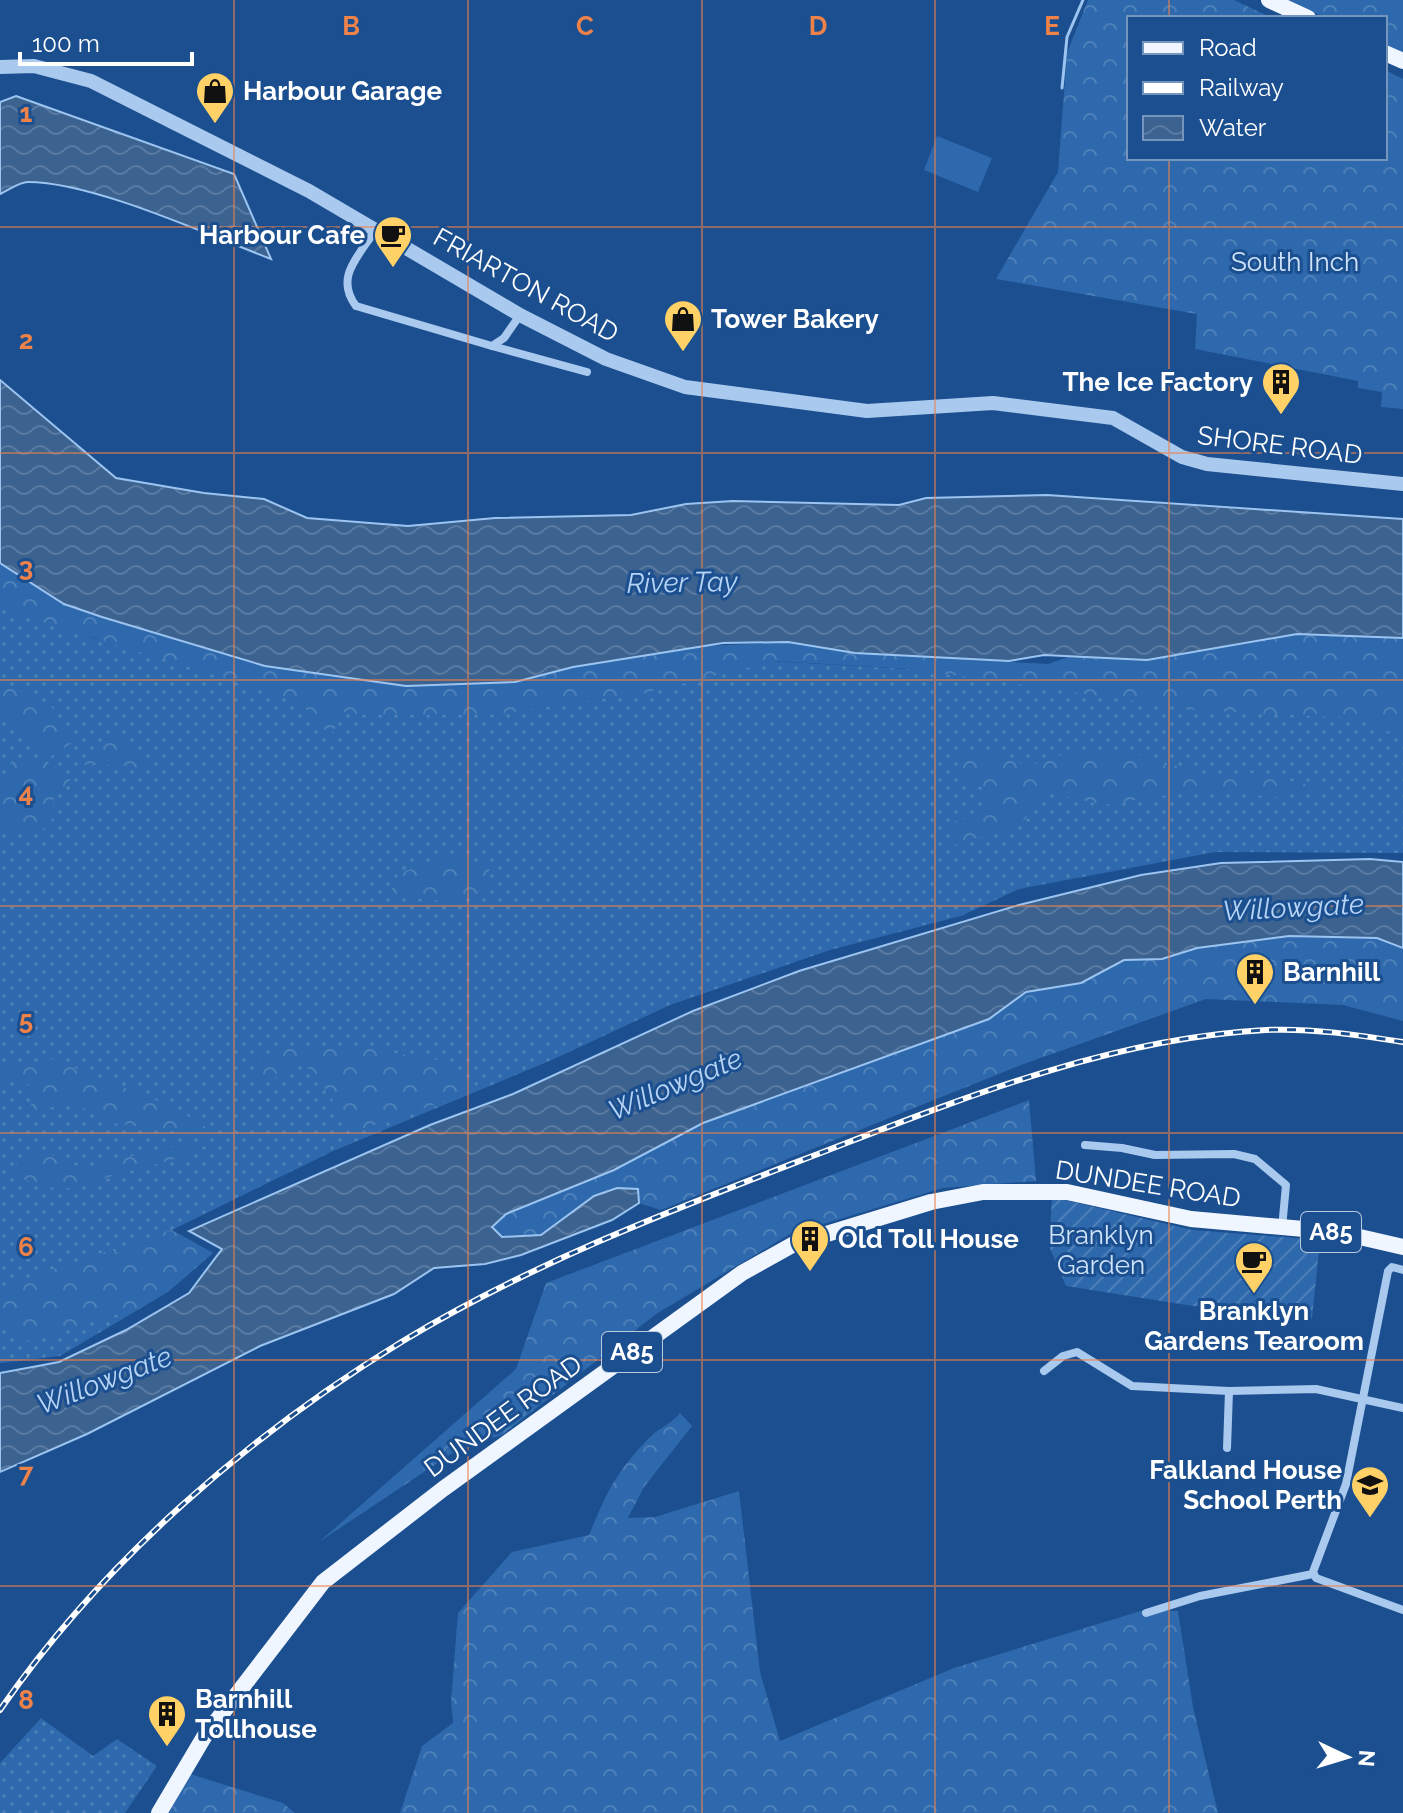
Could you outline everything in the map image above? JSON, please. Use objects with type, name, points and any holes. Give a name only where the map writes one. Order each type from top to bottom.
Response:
[{"type":"main road","points":[[1269,0],[1304,16]]},
{"type":"main road","name":"DUNDEE ROAD","points":[[159,1813],[204,1737],[323,1582],[443,1489],[742,1273],[794,1244],[931,1202],[983,1192],[1067,1192],[1191,1219],[1338,1232],[1403,1247]]},
{"type":"street","name":"FRIARTON ROAD","points":[[0,67],[34,66],[91,81],[376,228],[520,315],[606,359],[685,387],[867,411],[993,403],[1113,418]]},
{"type":"street","points":[[376,228],[345,279],[346,293],[356,306],[587,372]]},
{"type":"street","points":[[492,346],[504,338],[520,315]]},
{"type":"street","name":"SHORE ROAD","points":[[1113,418],[1182,457],[1207,464],[1403,484]]},
{"type":"street","points":[[1085,1145],[1155,1155],[1234,1154],[1255,1159],[1286,1185],[1282,1228]]},
{"type":"street","points":[[1313,1574],[1346,1484],[1389,1268],[1403,1270]]},
{"type":"street","points":[[1044,1371],[1063,1356],[1077,1352],[1132,1386],[1229,1391],[1316,1389],[1403,1408]]},
{"type":"street","points":[[1227,1448],[1229,1391]]},
{"type":"street","points":[[1146,1613],[1200,1596],[1313,1574],[1403,1610]]},
{"type":"green space","name":"South Inch","points":[[1088,0],[1234,0],[1268,16],[1127,16],[1127,160],[1387,160],[1387,71],[1403,79],[1403,409],[1381,407],[1382,392],[1358,388],[1358,381],[1195,349],[1197,314],[996,279],[1058,172],[1067,53]]},
{"type":"green space","points":[[1287,0],[1403,0],[1403,55],[1387,48],[1387,16],[1321,16]]},
{"type":"green space","points":[[937,136],[992,158],[978,192],[924,170]]},
{"type":"green space","points":[[0,564],[64,604],[515,682],[573,667],[706,646],[788,642],[855,653],[1048,664],[1071,656],[1147,660],[1297,634],[1403,638],[1403,736],[1394,735],[1370,719],[1197,710],[911,669],[776,661],[639,694],[490,715],[360,715],[343,712],[331,736],[298,701],[16,614],[0,598]]},
{"type":"green space","points":[[0,573],[26,602],[92,638],[418,704],[703,657],[1403,698],[1403,853],[1215,852],[1019,889],[961,916],[830,950],[670,1005],[552,1060],[331,1152],[172,1230],[213,1253],[168,1292],[60,1356],[0,1363]]},
{"type":"green space","points":[[0,681],[50,705],[75,741],[45,760],[71,779],[54,796],[51,828],[10,831],[0,822],[0,790],[12,761],[44,760],[29,735],[0,715]]},
{"type":"green space","points":[[116,729],[150,770],[123,765],[83,765]]},
{"type":"green space","points":[[962,752],[998,754],[1030,767],[1047,756],[1131,752],[1208,776],[1252,773],[1325,788],[1276,797],[1201,790],[1104,805],[1046,792],[1021,824],[955,845],[947,823],[984,814],[982,787],[963,784]]},
{"type":"green space","points":[[449,855],[490,866],[486,887],[454,902],[389,896],[398,874]]},
{"type":"green space","points":[[1289,936],[1377,938],[1403,948],[1403,1021],[1343,1005],[1206,999],[1021,1065],[661,1210],[639,1203],[638,1189],[596,1196],[541,1235],[502,1237],[492,1227],[506,1214],[614,1170],[703,1123],[989,1019],[1027,992],[1081,983],[1124,960],[1162,959],[1197,948]]},
{"type":"green space","points":[[280,1047],[359,1047],[443,1061],[481,1089],[350,1133],[330,1095],[301,1059],[277,1077],[258,1079],[256,1061]]},
{"type":"green space","points":[[53,1059],[173,1107],[223,1138],[113,1123],[68,1100],[32,1116],[29,1085],[0,1079],[0,1067]]},
{"type":"green space","points":[[1029,1100],[1036,1181],[943,1188],[790,1234],[656,1314],[502,1435],[463,1446],[319,1542],[516,1369],[546,1283]]},
{"type":"green space","points":[[180,1145],[208,1150],[61,1190],[22,1179],[9,1170],[33,1147],[82,1168]]},
{"type":"green space","name":"Branklyn Garden","points":[[1052,1197],[1192,1230],[1320,1240],[1312,1319],[1193,1306],[1066,1286],[1049,1246]]},
{"type":"green space","points":[[171,1230],[213,1253],[143,1307],[24,1342],[0,1320],[0,1287]]},
{"type":"green space","points":[[680,1413],[692,1426],[644,1487],[628,1518],[655,1517],[739,1491],[760,1672],[780,1741],[954,1668],[1144,1610],[1178,1611],[1193,1707],[1218,1813],[400,1813],[422,1746],[453,1723],[451,1701],[458,1613],[512,1552],[589,1535],[619,1474],[651,1436]]},
{"type":"green space","points":[[41,1718],[93,1756],[117,1739],[157,1766],[125,1813],[0,1813],[0,1763]]},
{"type":"green space","points":[[190,1774],[283,1803],[295,1813],[169,1813]]},
{"type":"water","points":[[16,96],[234,174],[271,259],[150,212],[85,191],[28,182],[0,194],[0,102]]},
{"type":"water","name":"River Tay","points":[[0,380],[116,478],[204,493],[264,499],[307,518],[408,526],[495,518],[631,515],[686,504],[733,501],[899,505],[926,498],[1047,495],[1403,519],[1403,638],[1297,634],[1147,660],[1044,655],[1009,661],[855,653],[788,642],[723,643],[573,667],[515,682],[406,686],[265,666],[64,604],[0,563]]},
{"type":"water","name":"Willowgate","points":[[1370,859],[1403,862],[1403,948],[1377,938],[1289,936],[1197,948],[1162,959],[1124,960],[1081,983],[1026,992],[989,1019],[703,1123],[614,1170],[506,1214],[492,1227],[502,1237],[541,1235],[594,1196],[617,1188],[638,1189],[639,1203],[612,1220],[521,1255],[485,1264],[434,1268],[394,1294],[260,1346],[87,1434],[0,1472],[0,1373],[59,1362],[126,1330],[189,1293],[222,1249],[189,1231],[430,1125],[513,1094],[693,1011],[799,971],[1019,905],[1141,875],[1221,863]]},
{"type":"waterway","points":[[1062,88],[1067,37],[1083,0]]},
{"type":"railway","points":[[0,1710],[41,1655],[132,1552],[235,1459],[346,1377],[403,1341],[504,1285],[716,1193],[1040,1073],[1152,1045],[1209,1035],[1266,1030],[1318,1031],[1403,1042]]},
{"type":"place","name":"Harbour Garage","points":[[215,125]]},
{"type":"place","name":"Harbour Cafe","points":[[393,269]]},
{"type":"place","name":"Tower Bakery","points":[[683,353]]},
{"type":"place","name":"The Ice Factory","points":[[1281,416]]},
{"type":"place","name":"Barnhill","points":[[1255,1006]]},
{"type":"place","name":"Old Toll House","points":[[810,1273]]},
{"type":"place","name":"Branklyn Gardens Tearoom","points":[[1254,1295]]},
{"type":"place","name":"Falkland House School Perth","points":[[1370,1519]]},
{"type":"place","name":"Barnhill Tollhouse","points":[[167,1748]]}]
